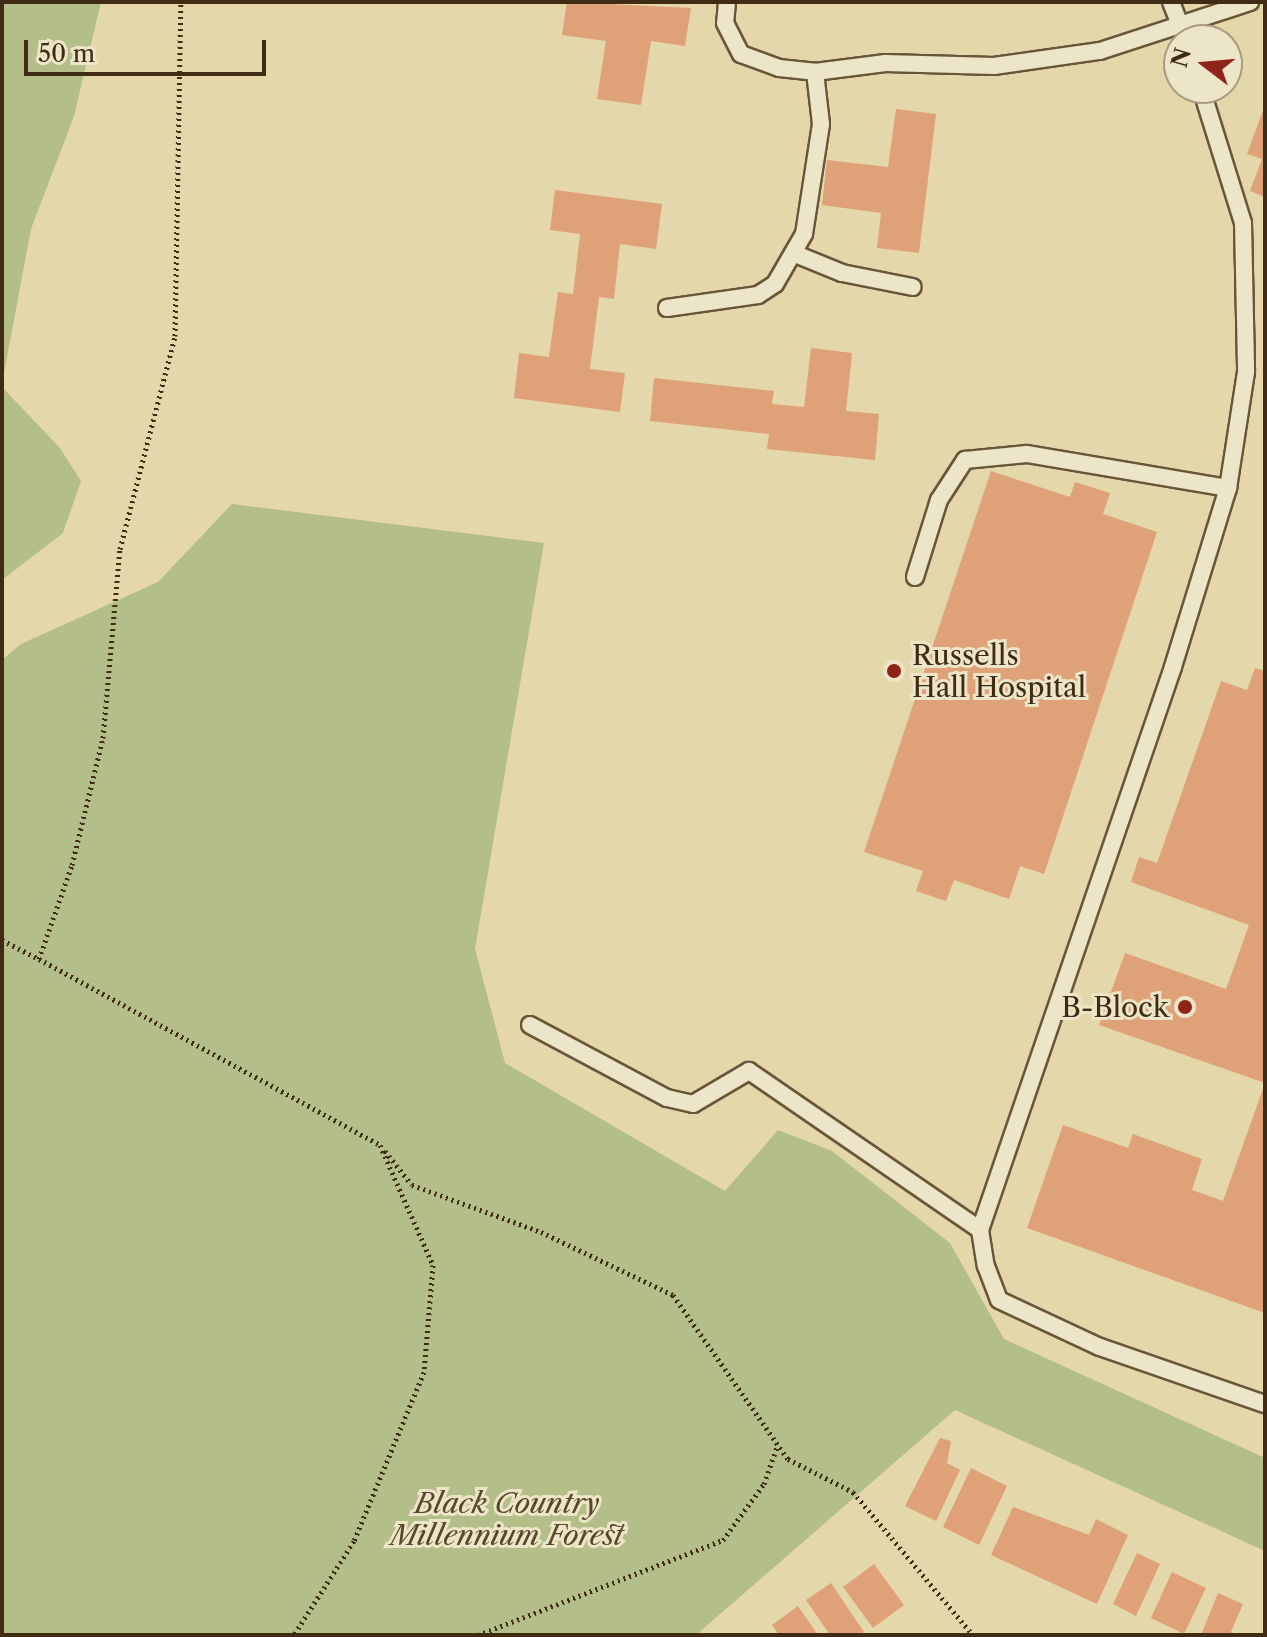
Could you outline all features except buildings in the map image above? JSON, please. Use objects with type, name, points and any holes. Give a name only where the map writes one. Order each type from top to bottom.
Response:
[{"type":"lane","points":[[727,2],[725,23],[741,54],[779,68],[815,72],[885,63],[994,66],[1100,51],[1163,38]]},
{"type":"lane","points":[[1171,2],[1180,24]]},
{"type":"lane","points":[[1203,24],[1250,2]]},
{"type":"lane","points":[[667,308],[758,295],[775,284],[804,234],[821,124],[815,72]]},
{"type":"lane","points":[[1206,104],[1243,223],[1246,372],[1228,488],[1173,667],[980,1230],[986,1266],[999,1300],[1100,1347],[1265,1404]]},
{"type":"lane","points":[[793,253],[842,273],[913,287]]},
{"type":"lane","points":[[915,577],[939,500],[965,460],[1027,454],[1228,488]]},
{"type":"lane","points":[[530,1025],[667,1098],[693,1104],[749,1071],[980,1230]]},
{"type":"path","points":[[39,959],[72,865],[103,738],[120,549],[175,336],[181,2]]},
{"type":"path","points":[[2,940],[380,1145],[412,1185],[541,1232],[673,1295],[788,1459],[853,1492],[973,1635]]},
{"type":"path","points":[[294,1635],[354,1541],[424,1372],[433,1265],[380,1145]]},
{"type":"path","points":[[478,1635],[723,1540],[764,1484],[778,1444]]},
{"type":"green space","points":[[2,2],[101,2],[74,116],[31,229],[2,384]]},
{"type":"green space","points":[[2,387],[60,448],[81,481],[63,533],[2,580]]},
{"type":"green space","name":"Black Country Millennium Forest","points":[[232,504],[544,543],[475,949],[505,1063],[725,1191],[778,1130],[832,1151],[950,1243],[1004,1339],[1265,1458],[1265,1551],[955,1410],[696,1635],[2,1635],[2,660],[21,644],[158,582]]},
{"type":"place","name":"Russells Hall Hospital","points":[[894,671]]},
{"type":"place","name":"B-Block","points":[[1185,1007]]}]
